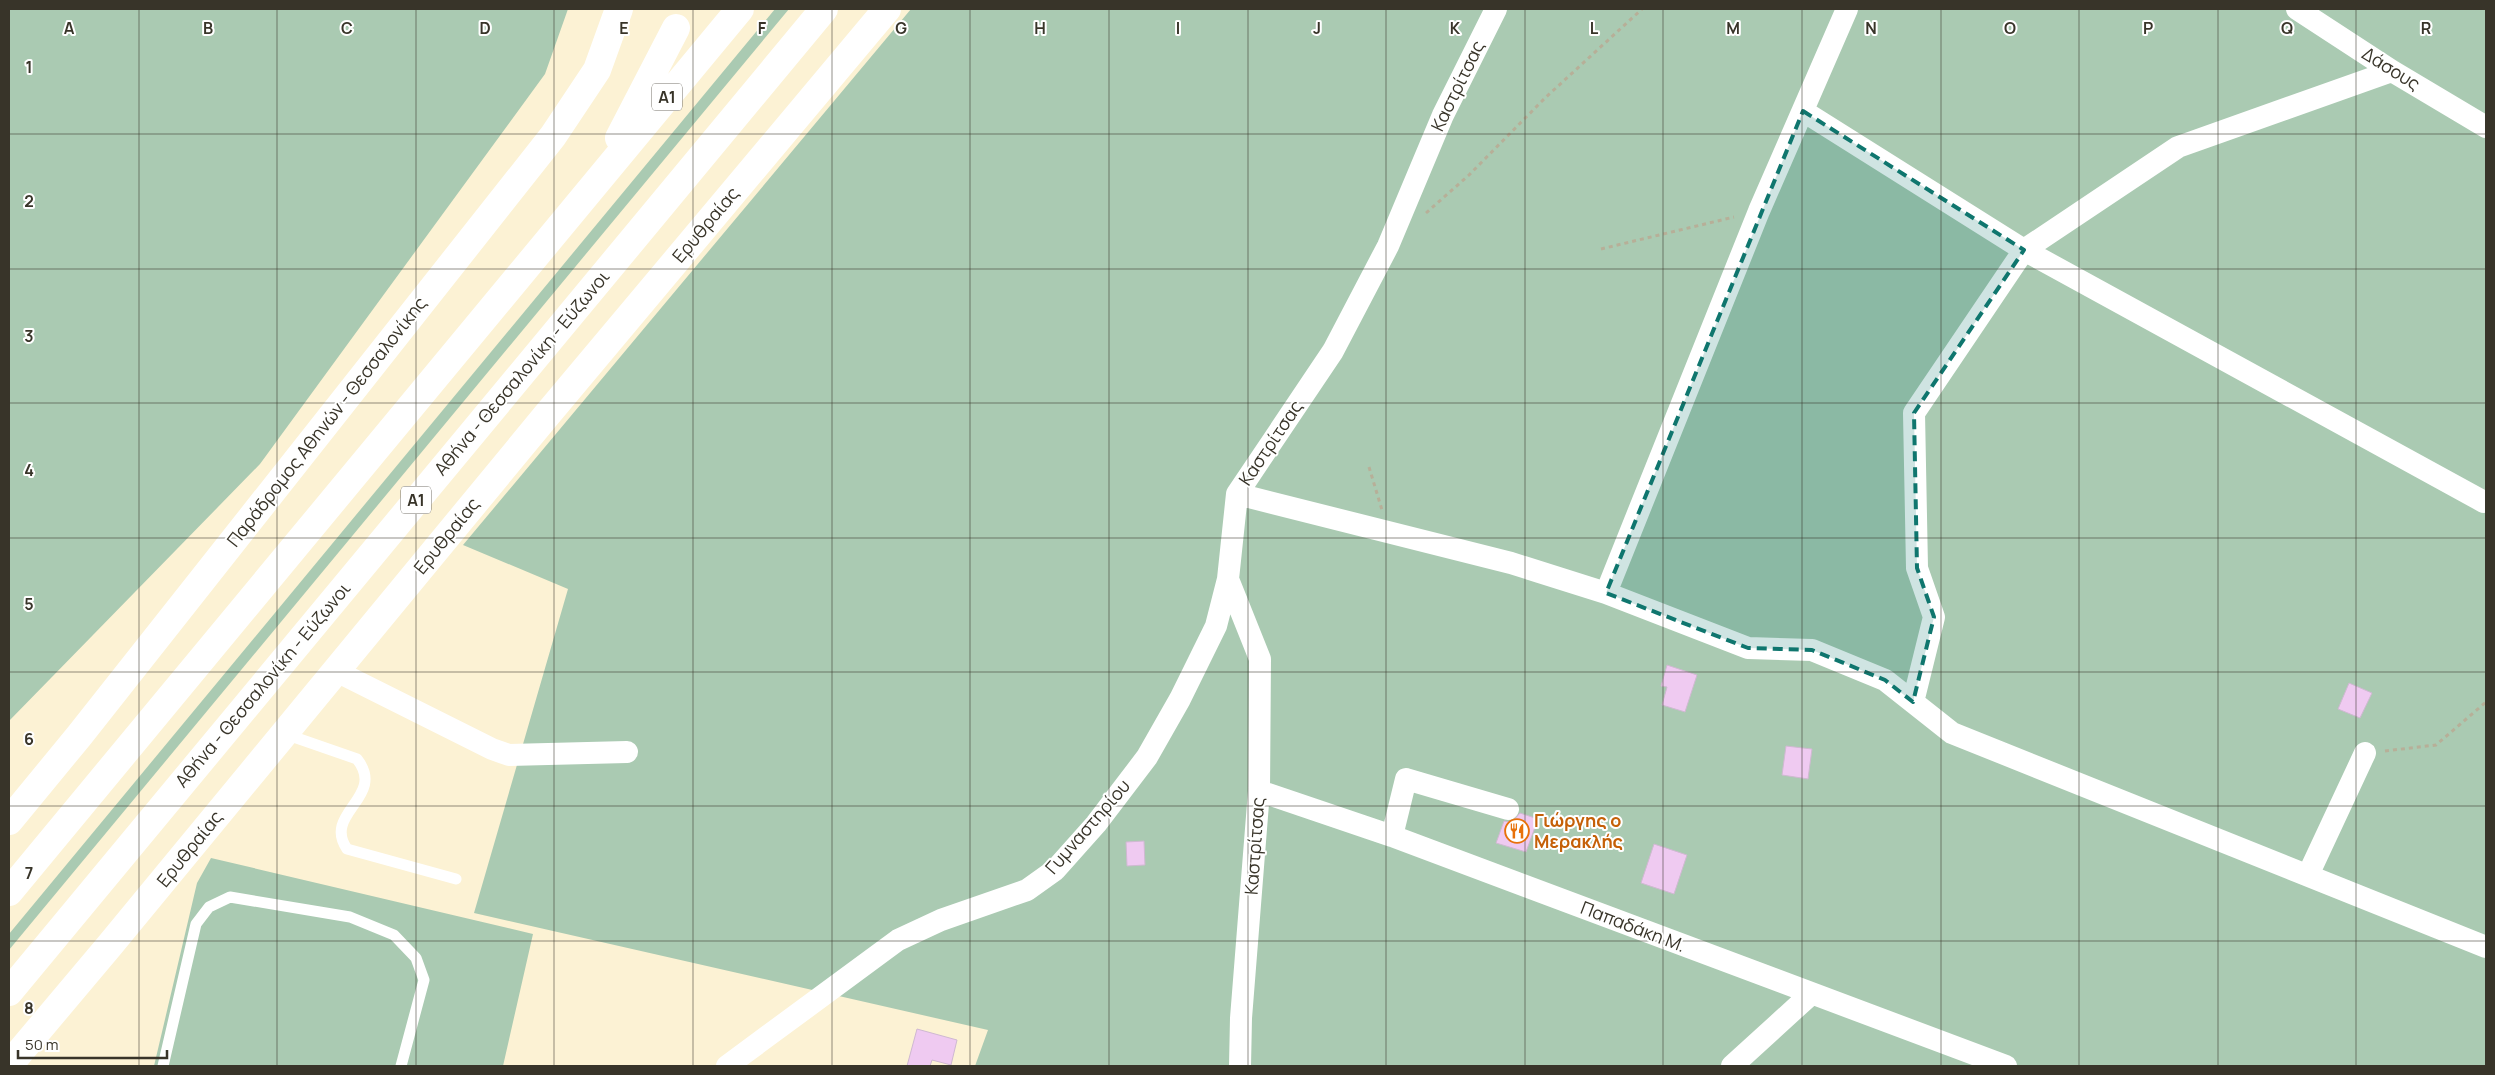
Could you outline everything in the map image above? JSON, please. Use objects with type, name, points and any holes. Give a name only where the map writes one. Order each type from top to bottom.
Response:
[{"type":"main road","name":"Παράδρομος Αθηνών - Θεσσαλονίκης","points":[[9,821],[79,736],[553,136],[597,70],[619,9]]},
{"type":"main road","name":"Α1","points":[[9,892],[740,9]]},
{"type":"main road","name":"Αθήνα - Θεσσαλονίκη - Εύζωνοι","points":[[9,992],[824,9]]},
{"type":"main road","name":"Ερυθραίας","points":[[9,1065],[887,9]]},
{"type":"main road","points":[[594,186],[676,28]]},
{"type":"street","name":"Καστρίτσας","points":[[1240,1066],[1241,1018],[1259,790],[1260,659],[1228,579],[1237,494],[1333,351],[1388,246],[1442,115],[1496,9]]},
{"type":"street","points":[[1606,593],[1759,211],[1847,9]]},
{"type":"street","name":"Δάσους","points":[[2297,9],[2392,71],[2486,127]]},
{"type":"street","points":[[1913,702],[1934,617],[1917,568],[1914,413],[2024,250],[2178,147],[2392,71]]},
{"type":"street","points":[[1803,111],[2024,250],[2484,502]]},
{"type":"street","points":[[1237,494],[1511,563],[1606,593],[1748,648],[1812,650],[1885,680],[1952,732],[2486,947]]},
{"type":"street","name":"Γυμναστηρίου","points":[[727,1066],[898,940],[941,920],[1027,890],[1055,870],[1096,824],[1147,757],[1180,699],[1216,626],[1228,579]]},
{"type":"street","points":[[336,671],[492,749],[509,755],[627,752]]},
{"type":"street","points":[[2308,874],[2365,753]]},
{"type":"street","points":[[1392,836],[1406,779],[1508,809]]},
{"type":"street","name":"Παπαδάκη Μ.","points":[[1259,790],[1392,836],[2006,1066]]},
{"type":"street","points":[[1732,1066],[1811,994]]},
{"type":"lane","points":[[285,734],[357,759],[365,768],[367,781],[339,830],[341,840],[347,848],[456,878]]},
{"type":"lane","points":[[163,1066],[196,924],[209,907],[230,897],[350,917],[394,935],[416,958],[424,980],[401,1066]]},
{"type":"path","points":[[1425,214],[1469,175],[1545,98],[1642,9]]},
{"type":"path","points":[[1601,248],[1759,211]]},
{"type":"path","points":[[1369,467],[1389,532]]},
{"type":"path","points":[[2365,753],[2436,745],[2486,702]]},
{"type":"highlighted area","points":[[1803,111],[2024,250],[1914,413],[1917,568],[1934,617],[1913,702],[1885,680],[1812,650],[1748,648],[1606,593]]},
{"type":"green space","points":[[9,9],[568,9],[545,74],[260,464],[9,721]]},
{"type":"green space","points":[[775,9],[789,9],[9,950],[9,934]]},
{"type":"green space","points":[[911,9],[2486,9],[2486,1066],[975,1066],[988,1030],[474,913],[568,589],[463,545]]},
{"type":"green space","points":[[211,858],[533,934],[503,1066],[154,1066],[197,883]]},
{"type":"building","points":[[1667,665],[1697,675],[1685,712],[1662,705],[1667,687],[1661,686]]},
{"type":"building","points":[[2349,683],[2372,693],[2360,718],[2338,709]]},
{"type":"building","points":[[1786,746],[1812,749],[1808,779],[1782,775]]},
{"type":"building","name":"Γιώργης ο Μερακλής","points":[[1520,813],[1538,819],[1526,852],[1496,843],[1504,821],[1512,822]]},
{"type":"building","points":[[1144,841],[1145,865],[1127,866],[1126,842]]},
{"type":"building","points":[[1654,844],[1687,855],[1674,894],[1641,883]]},
{"type":"building","points":[[917,1029],[957,1040],[951,1065],[932,1060],[930,1066],[907,1066]]},
{"type":"place","name":"Γιώργης ο Μερακλής","points":[[1517,831]]}]
